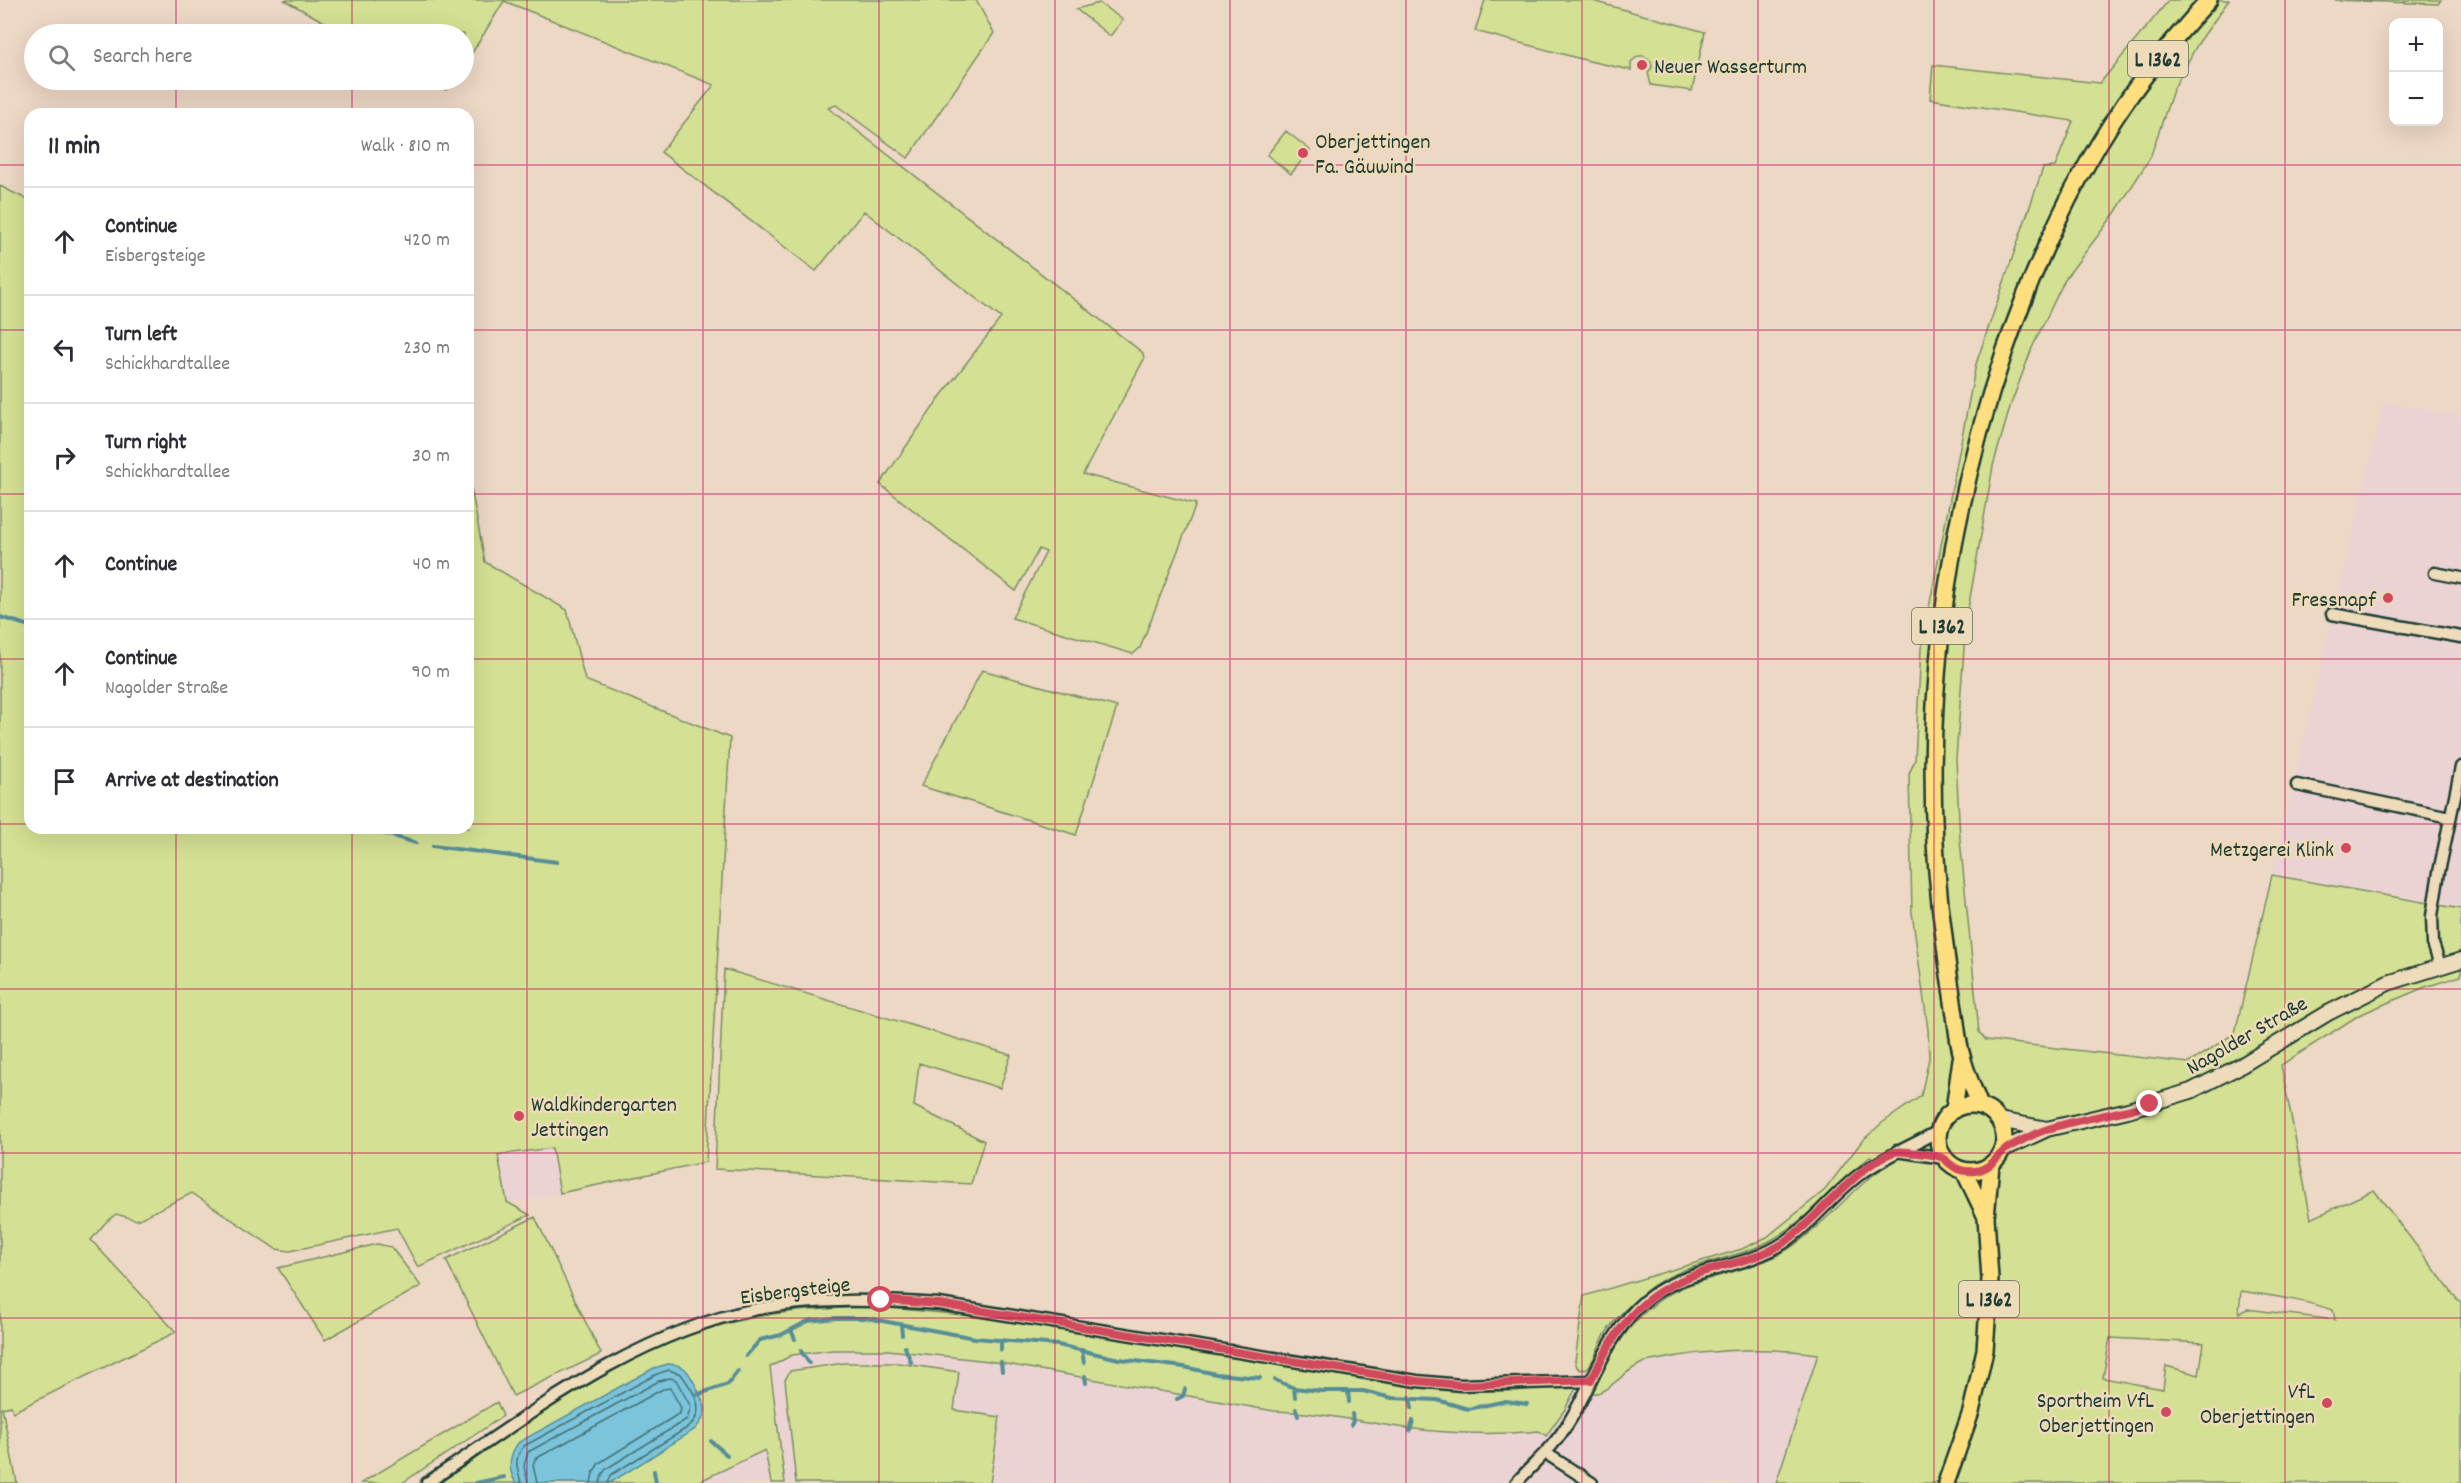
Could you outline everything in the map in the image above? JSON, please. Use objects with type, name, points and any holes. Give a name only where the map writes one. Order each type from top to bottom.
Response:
[{"type":"main road","name":"L 1362","points":[[1980,1106],[1962,1056],[1947,963],[1938,878],[1933,773],[1936,680],[1946,587],[1958,520],[1985,408],[2018,314],[2061,213],[2112,123],[2166,47],[2209,0]]},
{"type":"main road","name":"L 1362","points":[[1954,1110],[1962,1056]]},
{"type":"main road","points":[[1970,1105],[1980,1106],[1994,1114],[1999,1120],[2003,1130],[2002,1150],[1991,1165],[1983,1170],[1964,1171],[1949,1164],[1944,1158],[1939,1149],[1938,1131],[1946,1116],[1954,1110],[1970,1105]]},
{"type":"main road","name":"L 1362","points":[[1946,1483],[1980,1380],[1988,1327],[1990,1279],[1986,1216],[1991,1165]]},
{"type":"main road","name":"L 1362","points":[[1964,1171],[1986,1216]]},
{"type":"street","points":[[2435,573],[2461,578]]},
{"type":"street","points":[[2331,614],[2461,637]]},
{"type":"street","points":[[2440,965],[2433,944],[2432,916],[2461,767]]},
{"type":"street","points":[[2297,785],[2450,817]]},
{"type":"street","name":"Nagolder Straße","points":[[2002,1150],[2047,1129],[2128,1110],[2191,1091],[2242,1065],[2328,1012],[2388,983],[2461,960]]},
{"type":"street","name":"Nagolder Straße","points":[[1999,1120],[2047,1129]]},
{"type":"street","points":[[1516,1483],[1547,1454],[1567,1426],[1608,1345],[1622,1324],[1639,1306],[1660,1290],[1690,1275],[1751,1258],[1784,1243],[1814,1218],[1857,1176],[1897,1151],[1938,1131]]},
{"type":"street","points":[[1897,1151],[1944,1158]]},
{"type":"street","name":"Eisbergsteige","points":[[427,1483],[595,1375],[652,1344],[705,1324],[757,1309],[831,1301],[881,1300],[939,1304],[1417,1381],[1461,1385],[1591,1380]]},
{"type":"street","points":[[1547,1454],[1592,1483]]},
{"type":"shaded area","points":[[2384,402],[2461,416],[2461,907],[2272,875]]},
{"type":"shaded area","name":"Waldkindergarten Jettingen","points":[[539,1074],[560,1193],[507,1202],[486,1084]]},
{"type":"shaded area","points":[[1860,1185],[1931,1483],[439,1483],[564,1400],[606,1374],[651,1351],[716,1326],[757,1317],[823,1308],[878,1307],[937,1311],[1392,1383],[1445,1389],[1515,1391],[1597,1382],[1626,1331],[1644,1312],[1663,1298],[1686,1286],[1777,1255],[1804,1239]]},
{"type":"green space","points":[[284,0],[976,0],[994,33],[908,158],[836,105],[828,108],[1143,353],[1144,359],[1083,474],[1196,504],[1140,648],[1133,654],[1012,618],[1046,552],[1039,549],[1016,591],[880,484],[941,396],[1001,318],[864,211],[816,271],[661,152],[714,85],[504,1],[474,50],[474,24],[328,24]]},
{"type":"green space","points":[[1485,0],[1589,0],[1705,32],[1692,91],[1651,85],[1648,73],[1652,67],[1651,61],[1644,56],[1638,56],[1631,62],[1631,70],[1475,31]]},
{"type":"green space","points":[[2169,0],[2229,0],[2197,45],[2173,90],[2150,158],[2115,213],[2065,279],[2032,348],[2011,404],[1993,466],[1966,621],[1956,759],[1960,839],[1979,1032],[1986,1040],[2189,1063],[2235,1033],[2272,875],[2461,909],[2461,976],[2425,987],[2359,1015],[2281,1065],[2311,1219],[2374,1190],[2461,1302],[2461,1483],[1776,1483],[1818,1354],[1775,1350],[1732,1350],[1667,1358],[1639,1365],[1604,1390],[1592,1393],[1618,1344],[1640,1316],[1654,1304],[1686,1286],[1756,1265],[1792,1246],[1818,1226],[1854,1191],[1880,1170],[1871,1156],[1812,1210],[1773,1239],[1742,1253],[1692,1267],[1660,1281],[1615,1320],[1588,1367],[1581,1369],[1577,1367],[1575,1361],[1584,1296],[1742,1249],[1767,1237],[1825,1190],[1862,1141],[1882,1123],[1921,1096],[1929,1058],[1928,1030],[1912,912],[1909,774],[1915,760],[1921,649],[1976,364],[2043,168],[2055,167],[2073,121],[1930,99],[1933,65],[2100,83]],"holes":[[[2241,1291],[2299,1301],[2333,1310],[2335,1320],[2247,1309],[2239,1313]],[[2110,1338],[2204,1343],[2199,1375],[2166,1366],[2163,1389],[2103,1378]]]},
{"type":"green space","points":[[2335,0],[2441,0],[2438,4]]},
{"type":"green space","points":[[1099,3],[1123,20],[1110,36],[1076,9]]},
{"type":"green space","points":[[1286,131],[1310,150],[1291,174],[1267,155]]},
{"type":"green space","points":[[0,186],[24,198],[24,834],[474,834],[474,504],[485,562],[567,610],[585,680],[730,738],[706,1162],[560,1193],[552,1148],[498,1155],[507,1202],[530,1215],[418,1267],[397,1228],[290,1251],[276,1249],[192,1193],[137,1220],[116,1214],[91,1240],[176,1332],[13,1412],[11,1406],[2,1408],[17,1483],[0,1483]]},
{"type":"green space","points":[[982,670],[1117,707],[1076,835],[921,786]]},
{"type":"green space","points":[[724,969],[1011,1055],[1000,1088],[919,1063],[914,1106],[984,1141],[971,1184],[715,1169]]},
{"type":"green space","points":[[535,1217],[601,1354],[513,1396],[446,1260]]},
{"type":"green space","points":[[377,1244],[391,1247],[421,1286],[325,1340],[278,1268]]},
{"type":"green space","points":[[878,1307],[995,1318],[1392,1383],[1480,1391],[1515,1391],[1575,1384],[1577,1386],[1565,1409],[1546,1436],[1539,1431],[1456,1433],[1307,1413],[1274,1411],[989,1361],[888,1350],[833,1350],[792,1355],[770,1367],[785,1483],[771,1483],[765,1450],[696,1483],[439,1483],[572,1394],[641,1356],[677,1340],[755,1317],[816,1310]]},
{"type":"green space","points":[[844,1363],[898,1363],[959,1372],[954,1410],[1000,1417],[990,1483],[796,1483],[785,1380],[790,1371]]},
{"type":"green space","points":[[497,1402],[503,1416],[402,1483],[361,1483]]},
{"type":"water","points":[[668,1364],[678,1365],[686,1370],[703,1401],[704,1415],[694,1430],[610,1483],[516,1483],[510,1462],[519,1442],[654,1368]]},
{"type":"waterway","points":[[0,617],[24,624]]},
{"type":"waterway","points":[[386,834],[416,843]]},
{"type":"waterway","points":[[433,846],[557,862]]},
{"type":"waterway","points":[[746,1356],[760,1340],[781,1335],[808,1321],[866,1318],[975,1338],[1058,1345],[1119,1359],[1184,1367],[1216,1374],[1260,1378]]},
{"type":"waterway","points":[[901,1324],[902,1335]]},
{"type":"waterway","points":[[791,1330],[795,1339]]},
{"type":"waterway","points":[[1001,1341],[1001,1350]]},
{"type":"waterway","points":[[905,1347],[911,1362]]},
{"type":"waterway","points":[[1082,1350],[1084,1363]]},
{"type":"waterway","points":[[801,1351],[809,1363]]},
{"type":"waterway","points":[[1001,1362],[1002,1371]]},
{"type":"waterway","points":[[696,1395],[728,1384],[738,1371]]},
{"type":"waterway","points":[[1085,1376],[1086,1383]]},
{"type":"waterway","points":[[1275,1380],[1294,1388],[1321,1391],[1363,1391],[1392,1398],[1437,1400],[1468,1409],[1506,1401],[1527,1404]]},
{"type":"waterway","points":[[1294,1388],[1295,1397]]},
{"type":"waterway","points":[[1177,1399],[1183,1396],[1185,1389]]},
{"type":"waterway","points":[[1348,1391],[1349,1402]]},
{"type":"waterway","points":[[1410,1397],[1412,1408]]},
{"type":"waterway","points":[[1296,1409],[1298,1416]]},
{"type":"waterway","points":[[1351,1425],[1352,1414]]},
{"type":"waterway","points":[[1410,1431],[1413,1421]]},
{"type":"waterway","points":[[711,1441],[727,1455]]},
{"type":"waterway","points":[[654,1471],[656,1483]]},
{"type":"waterway","points":[[476,1483],[504,1477]]},
{"type":"place","name":"Neuer Wasserturm","points":[[1642,65]]},
{"type":"place","name":"Oberjettingen Fa. Gäuwind","points":[[1303,153]]},
{"type":"place","name":"Fressnapf","points":[[2388,598]]},
{"type":"place","name":"Metzgerei Klink","points":[[2346,848]]},
{"type":"place","name":"Waldkindergarten Jettingen","points":[[519,1116]]},
{"type":"place","name":"VfL Oberjettingen","points":[[2327,1403]]},
{"type":"place","name":"Sportheim VfL Oberjettingen","points":[[2166,1412]]},
{"type":"route","points":[[881,1300],[939,1304],[1417,1381],[1461,1385],[1591,1380],[1608,1345],[1622,1324],[1639,1306],[1660,1290],[1690,1275],[1751,1258],[1784,1243],[1814,1218],[1857,1176],[1888,1155],[1897,1151],[1944,1158],[1956,1168],[1974,1172],[1991,1165],[2002,1150],[2047,1129],[2150,1104]]}]
